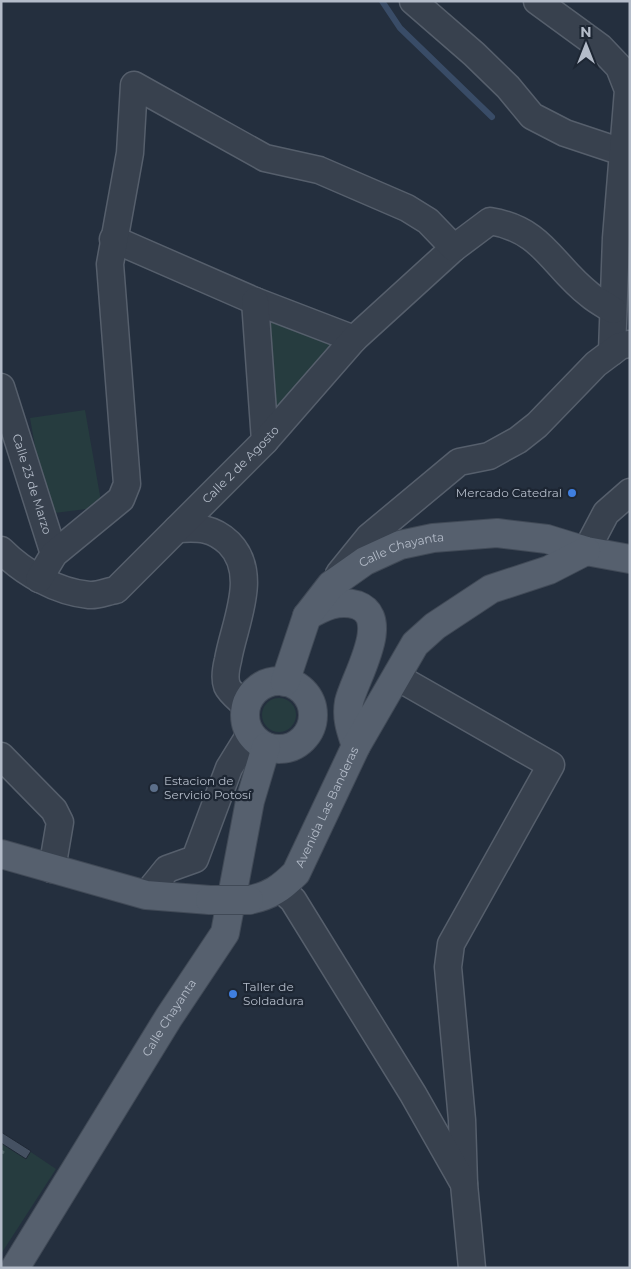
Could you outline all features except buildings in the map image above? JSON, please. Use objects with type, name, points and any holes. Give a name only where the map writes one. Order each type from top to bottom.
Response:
[{"type":"main road","name":"Calle Chayanta","points":[[285,682],[307,616],[330,584],[365,561],[400,545],[433,538],[497,533],[547,539],[586,551],[630,558]]},
{"type":"main road","name":"Avenida Las Banderas","points":[[1,854],[146,895],[210,900],[250,900],[265,897],[281,889],[296,873],[356,746],[415,644],[443,621],[491,589],[549,570],[586,551]]},
{"type":"main road","points":[[307,616],[321,608],[348,602],[364,607],[370,618],[372,630],[370,648],[349,702],[348,721],[356,746]]},
{"type":"main road","points":[[246,706],[250,696],[265,684],[285,682],[303,691],[311,704],[313,720],[304,738],[296,744],[286,748],[258,741]]},
{"type":"main road","name":"Calle Chayanta","points":[[15,1268],[169,1017],[225,933],[250,801],[258,741],[246,725],[246,706]]},
{"type":"street","points":[[412,1],[474,54],[508,87],[532,116],[565,133],[622,152]]},
{"type":"street","points":[[330,584],[370,538],[459,462],[489,456],[518,440],[537,425],[596,364],[621,347],[613,310],[622,152],[628,90],[619,67],[600,47],[537,1]]},
{"type":"street","points":[[39,579],[54,554],[121,499],[127,484],[110,264],[130,153],[134,85],[266,158],[319,170],[407,208],[428,221],[454,248]]},
{"type":"street","name":"Calle 2 de Agosto","points":[[1,550],[39,579],[66,590],[92,596],[116,590],[265,441],[354,339],[454,248],[490,221],[510,225],[532,238],[589,295],[613,310]]},
{"type":"street","points":[[113,239],[255,301],[354,339]]},
{"type":"street","points":[[255,301],[265,441]]},
{"type":"street","name":"Calle 23 de Marzo","points":[[1,387],[54,554]]},
{"type":"street","points":[[586,551],[606,513],[630,492]]},
{"type":"street","points":[[177,529],[202,527],[219,534],[235,550],[242,571],[244,592],[225,674],[228,688],[246,706]]},
{"type":"street","points":[[397,677],[551,765],[452,944],[448,967],[462,1120],[464,1184],[472,1268]]},
{"type":"street","points":[[146,895],[167,869],[195,859],[229,768],[258,741]]},
{"type":"street","points":[[1,756],[54,810],[60,822],[52,869]]},
{"type":"street","points":[[281,889],[293,900],[414,1094],[464,1184]]},
{"type":"path","points":[[1,1151],[3,1152],[1,1155]]},
{"type":"green space","points":[[271,320],[332,343],[335,352],[268,414],[266,323]]},
{"type":"green space","points":[[85,410],[102,507],[47,514],[30,418]]},
{"type":"green space","points":[[279,698],[286,699],[291,703],[295,708],[295,722],[291,727],[286,731],[279,732],[272,731],[267,727],[263,722],[262,715],[263,708],[267,703],[272,699]]},
{"type":"green space","points":[[1,1132],[56,1169],[1,1254]]},
{"type":"waterway","points":[[382,1],[400,28],[492,117]]},
{"type":"place","name":"Mercado Catedral","points":[[572,493]]},
{"type":"place","name":"Estacion de Servicio Potosí","points":[[154,788]]},
{"type":"place","name":"Taller de Soldadura","points":[[233,994]]}]
